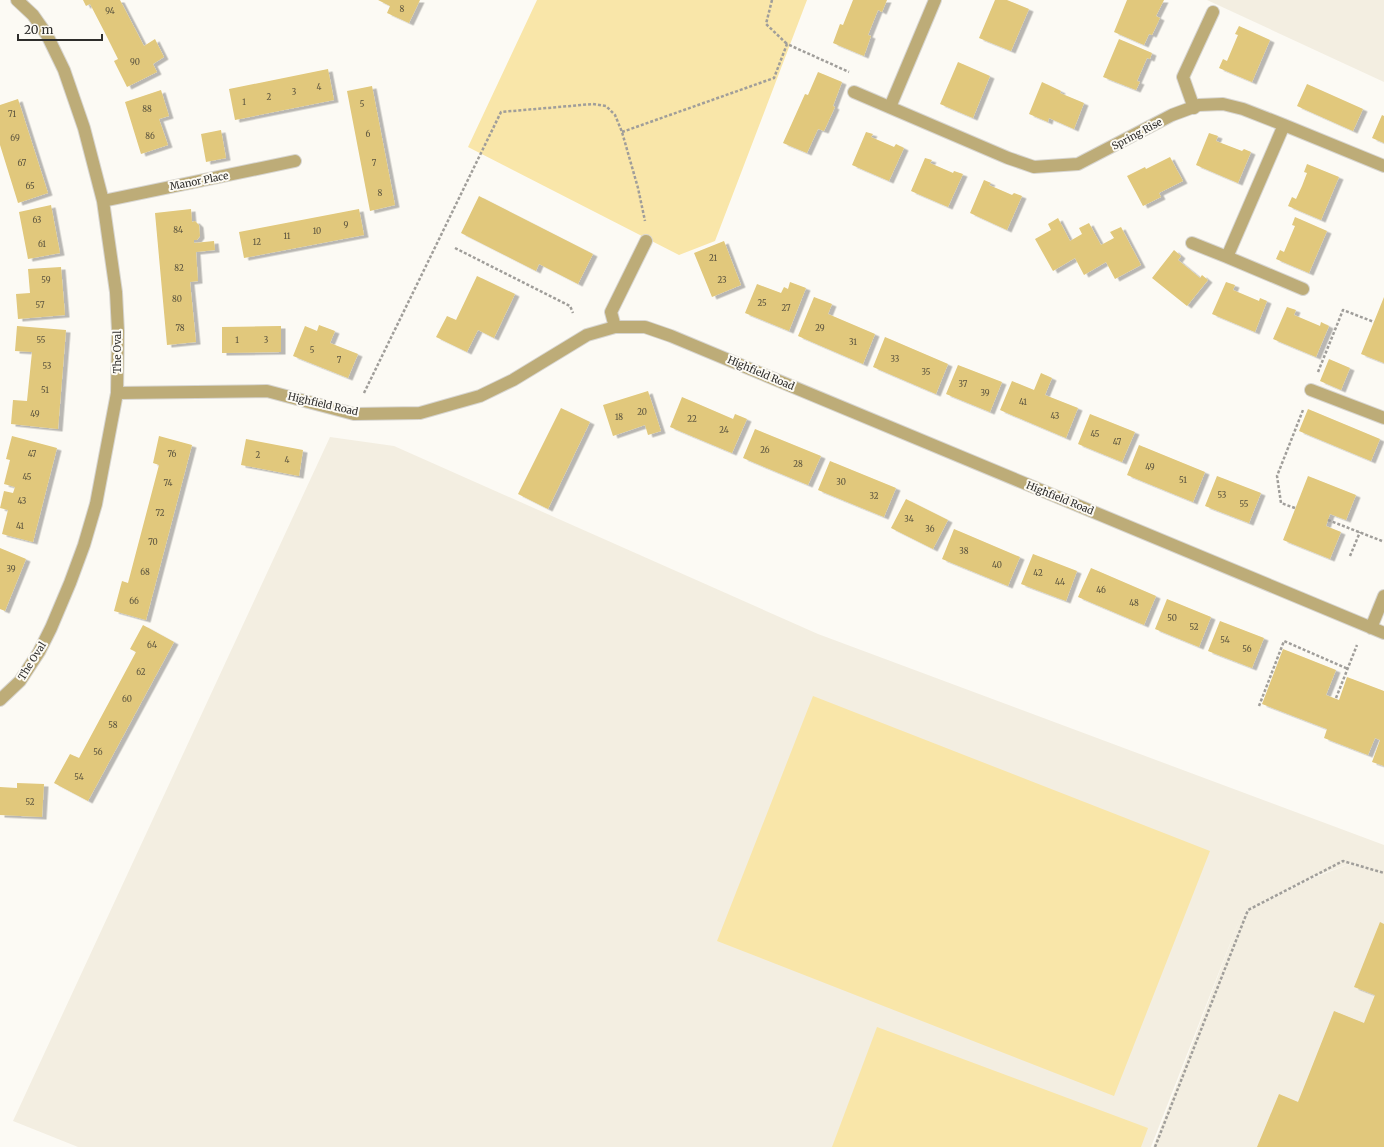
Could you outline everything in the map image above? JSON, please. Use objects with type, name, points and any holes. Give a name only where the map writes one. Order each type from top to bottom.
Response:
[{"type":"street","name":"The Oval","points":[[0,700],[20,681],[38,652],[51,628],[70,583],[84,545],[96,504],[117,393],[118,331],[116,292],[103,201],[84,128],[64,70],[47,35],[33,15],[17,0]]},
{"type":"street","points":[[890,107],[935,0]]},
{"type":"street","points":[[1194,108],[1184,77],[1212,12]]},
{"type":"street","name":"Spring Rise","points":[[854,92],[1008,158],[1034,167],[1078,164],[1172,116],[1199,105],[1223,104],[1243,109],[1384,166]]},
{"type":"street","points":[[1227,257],[1284,125]]},
{"type":"street","name":"Manor Place","points":[[103,201],[295,161]]},
{"type":"street","points":[[615,327],[611,312],[646,241]]},
{"type":"street","points":[[1192,243],[1303,289]]},
{"type":"street","name":"Highfield Road","points":[[117,393],[267,392],[354,414],[420,414],[480,396],[513,380],[587,335],[615,327],[645,326],[1384,633]]},
{"type":"street","points":[[1311,390],[1384,418]]},
{"type":"street","points":[[1372,628],[1384,596]]},
{"type":"path","points":[[772,0],[766,24],[787,44],[860,77],[854,92]]},
{"type":"path","points":[[622,132],[774,78],[787,44]]},
{"type":"path","points":[[364,394],[501,112],[593,104],[606,106],[615,115],[622,132],[643,209],[647,229],[646,241]]},
{"type":"path","points":[[455,248],[570,306],[572,313]]},
{"type":"path","points":[[1295,508],[1281,503],[1277,476],[1343,310],[1374,322]]},
{"type":"path","points":[[1328,520],[1382,541]]},
{"type":"path","points":[[1350,556],[1360,532]]},
{"type":"path","points":[[1259,706],[1284,642],[1348,669]]},
{"type":"path","points":[[1336,698],[1358,643]]},
{"type":"path","points":[[1155,1147],[1248,910],[1343,861],[1384,873]]},
{"type":"shaded area","points":[[537,0],[807,0],[715,241],[679,255],[468,147]]},
{"type":"shaded area","points":[[1207,0],[1384,0],[1384,82]]},
{"type":"shaded area","points":[[330,437],[394,446],[818,634],[1384,845],[1384,1147],[1153,1147],[1242,913],[1151,1147],[78,1147],[13,1121]],"holes":[[[1360,860],[1313,878],[1242,913],[1313,877]]]},
{"type":"shaded area","points":[[813,696],[1210,851],[1114,1096],[717,941]]},
{"type":"shaded area","points":[[877,1027],[1148,1128],[1141,1147],[832,1147]]},
{"type":"building","points":[[83,0],[120,0],[144,46],[155,39],[164,57],[153,64],[157,72],[127,87],[114,61],[118,59],[104,31],[90,4],[86,6]]},
{"type":"building","points":[[378,0],[420,0],[409,23],[387,13],[390,6]]},
{"type":"building","points":[[853,0],[887,0],[882,12],[878,10],[868,35],[871,36],[864,56],[833,43],[840,24],[843,25]]},
{"type":"building","points":[[995,0],[1007,0],[1029,9],[1011,51],[979,38]]},
{"type":"building","points":[[1127,0],[1164,0],[1156,16],[1160,18],[1152,35],[1149,34],[1144,45],[1114,32]]},
{"type":"building","points":[[1239,26],[1270,40],[1252,82],[1219,68],[1223,59],[1227,61],[1238,35],[1235,34]]},
{"type":"building","points":[[1119,39],[1152,53],[1150,59],[1147,58],[1137,81],[1140,82],[1136,90],[1103,77]]},
{"type":"building","points":[[958,62],[990,76],[973,118],[940,104]]},
{"type":"building","points":[[328,69],[334,100],[235,120],[229,89]]},
{"type":"building","points":[[818,72],[842,82],[833,106],[835,107],[824,131],[818,129],[807,153],[783,143],[805,94],[808,95]]},
{"type":"building","points":[[1042,82],[1061,91],[1060,93],[1084,103],[1074,129],[1049,118],[1048,122],[1029,114]]},
{"type":"building","points":[[1307,84],[1363,109],[1353,131],[1297,106]]},
{"type":"building","points":[[372,86],[395,205],[370,211],[347,91]]},
{"type":"building","points":[[161,90],[169,116],[159,119],[168,145],[141,154],[125,102]]},
{"type":"building","points":[[18,99],[48,193],[18,203],[0,145],[0,105]]},
{"type":"building","points":[[1382,115],[1384,116],[1384,143],[1372,138]]},
{"type":"building","points":[[221,130],[226,158],[206,162],[201,134]]},
{"type":"building","points":[[866,132],[873,134],[871,137],[894,147],[896,144],[904,148],[889,181],[852,165]]},
{"type":"building","points":[[1209,133],[1218,136],[1216,141],[1242,151],[1244,149],[1251,152],[1238,183],[1196,165]]},
{"type":"building","points":[[1170,157],[1183,181],[1159,193],[1161,197],[1143,206],[1127,176],[1145,167],[1146,169]]},
{"type":"building","points":[[925,158],[932,160],[930,163],[953,173],[954,171],[963,174],[948,207],[911,191]]},
{"type":"building","points":[[1307,164],[1339,177],[1321,220],[1288,206],[1292,197],[1296,199],[1302,186],[1307,173],[1304,172]]},
{"type":"building","points":[[984,180],[991,183],[989,185],[1012,195],[1014,193],[1022,196],[1007,230],[970,213]]},
{"type":"building","points":[[479,196],[593,254],[578,284],[539,264],[536,271],[461,233]]},
{"type":"building","points":[[51,205],[60,253],[28,259],[19,212]]},
{"type":"building","points":[[191,209],[192,222],[195,221],[199,225],[200,236],[197,240],[194,240],[194,243],[214,241],[215,250],[196,252],[198,281],[190,282],[196,342],[167,345],[155,213]]},
{"type":"building","points":[[359,209],[364,235],[244,258],[239,232]]},
{"type":"building","points":[[1295,217],[1327,231],[1309,273],[1276,259],[1280,250],[1284,252],[1295,226],[1292,225]]},
{"type":"building","points":[[1058,218],[1070,241],[1082,234],[1079,228],[1089,223],[1101,245],[1114,238],[1110,232],[1121,227],[1141,265],[1115,279],[1106,262],[1084,275],[1075,258],[1053,271],[1035,239],[1051,230],[1048,224]]},
{"type":"building","points":[[724,241],[741,285],[712,297],[694,253]]},
{"type":"building","points":[[1174,250],[1181,256],[1178,260],[1200,278],[1202,275],[1208,280],[1187,306],[1152,278]]},
{"type":"building","points":[[61,267],[65,315],[18,319],[16,294],[30,293],[28,269]]},
{"type":"building","points":[[477,276],[515,294],[494,338],[478,330],[467,352],[436,337],[447,316],[456,320]]},
{"type":"building","points":[[790,282],[806,288],[789,331],[745,313],[757,284],[781,293],[784,287],[788,289]]},
{"type":"building","points":[[1226,282],[1235,285],[1233,290],[1259,301],[1260,298],[1267,301],[1255,332],[1212,314]]},
{"type":"building","points":[[814,297],[832,304],[828,314],[875,334],[863,364],[798,336]]},
{"type":"building","points":[[1384,297],[1384,363],[1361,354]]},
{"type":"building","points":[[1287,307],[1296,310],[1294,315],[1320,326],[1321,322],[1329,326],[1316,357],[1273,339]]},
{"type":"building","points":[[319,325],[335,331],[330,343],[358,354],[348,378],[293,356],[305,326],[317,331]]},
{"type":"building","points":[[17,326],[66,330],[58,429],[11,424],[13,400],[27,401],[32,352],[15,351]]},
{"type":"building","points":[[281,326],[281,352],[222,353],[222,327]]},
{"type":"building","points":[[885,337],[948,364],[936,394],[873,367]]},
{"type":"building","points":[[1329,359],[1350,368],[1341,390],[1320,381]]},
{"type":"building","points":[[958,365],[1002,382],[990,412],[946,394]]},
{"type":"building","points":[[1041,373],[1052,378],[1045,395],[1078,408],[1066,438],[1000,410],[1012,381],[1034,390]]},
{"type":"building","points":[[648,391],[661,431],[648,435],[645,425],[613,436],[603,405]]},
{"type":"building","points":[[682,397],[733,419],[735,414],[747,419],[732,453],[670,427]]},
{"type":"building","points":[[561,408],[590,422],[548,509],[518,494]]},
{"type":"building","points":[[1308,409],[1380,439],[1371,461],[1299,431]]},
{"type":"building","points":[[1090,414],[1135,432],[1122,462],[1078,444]]},
{"type":"building","points":[[755,429],[821,456],[808,485],[743,458]]},
{"type":"building","points":[[12,436],[57,448],[33,542],[2,534],[8,510],[0,508],[4,491],[13,493],[15,487],[4,484],[10,460],[6,459]]},
{"type":"building","points":[[159,436],[192,445],[146,620],[114,611],[122,581],[128,583],[159,465],[153,463]]},
{"type":"building","points":[[246,439],[303,450],[299,476],[241,465]]},
{"type":"building","points":[[1139,445],[1205,472],[1193,502],[1127,475]]},
{"type":"building","points":[[830,461],[896,488],[884,517],[818,490]]},
{"type":"building","points":[[1217,476],[1261,493],[1249,523],[1205,506]]},
{"type":"building","points":[[1308,476],[1356,495],[1346,520],[1330,514],[1326,526],[1341,532],[1330,559],[1283,540]]},
{"type":"building","points":[[906,499],[948,520],[933,549],[891,528]]},
{"type":"building","points":[[954,529],[1020,557],[1008,586],[942,559]]},
{"type":"building","points":[[0,548],[26,559],[5,611],[0,609]]},
{"type":"building","points":[[1033,554],[1077,571],[1066,601],[1021,584]]},
{"type":"building","points":[[1091,568],[1156,596],[1144,625],[1078,597]]},
{"type":"building","points":[[1167,599],[1211,617],[1199,647],[1155,629]]},
{"type":"building","points":[[1220,621],[1264,638],[1252,668],[1208,651]]},
{"type":"building","points":[[143,625],[174,642],[88,801],[54,783],[70,754],[79,758],[136,652],[130,649]]},
{"type":"building","points":[[1283,649],[1336,670],[1326,695],[1339,700],[1347,677],[1384,691],[1384,766],[1372,762],[1380,740],[1375,738],[1368,755],[1324,738],[1327,729],[1262,704]]},
{"type":"building","points":[[17,783],[44,784],[42,817],[0,815],[0,787],[17,788]]},
{"type":"building","points":[[1380,922],[1384,924],[1384,1147],[1257,1147],[1279,1094],[1298,1102],[1334,1011],[1364,1023],[1375,995],[1354,987]]}]
